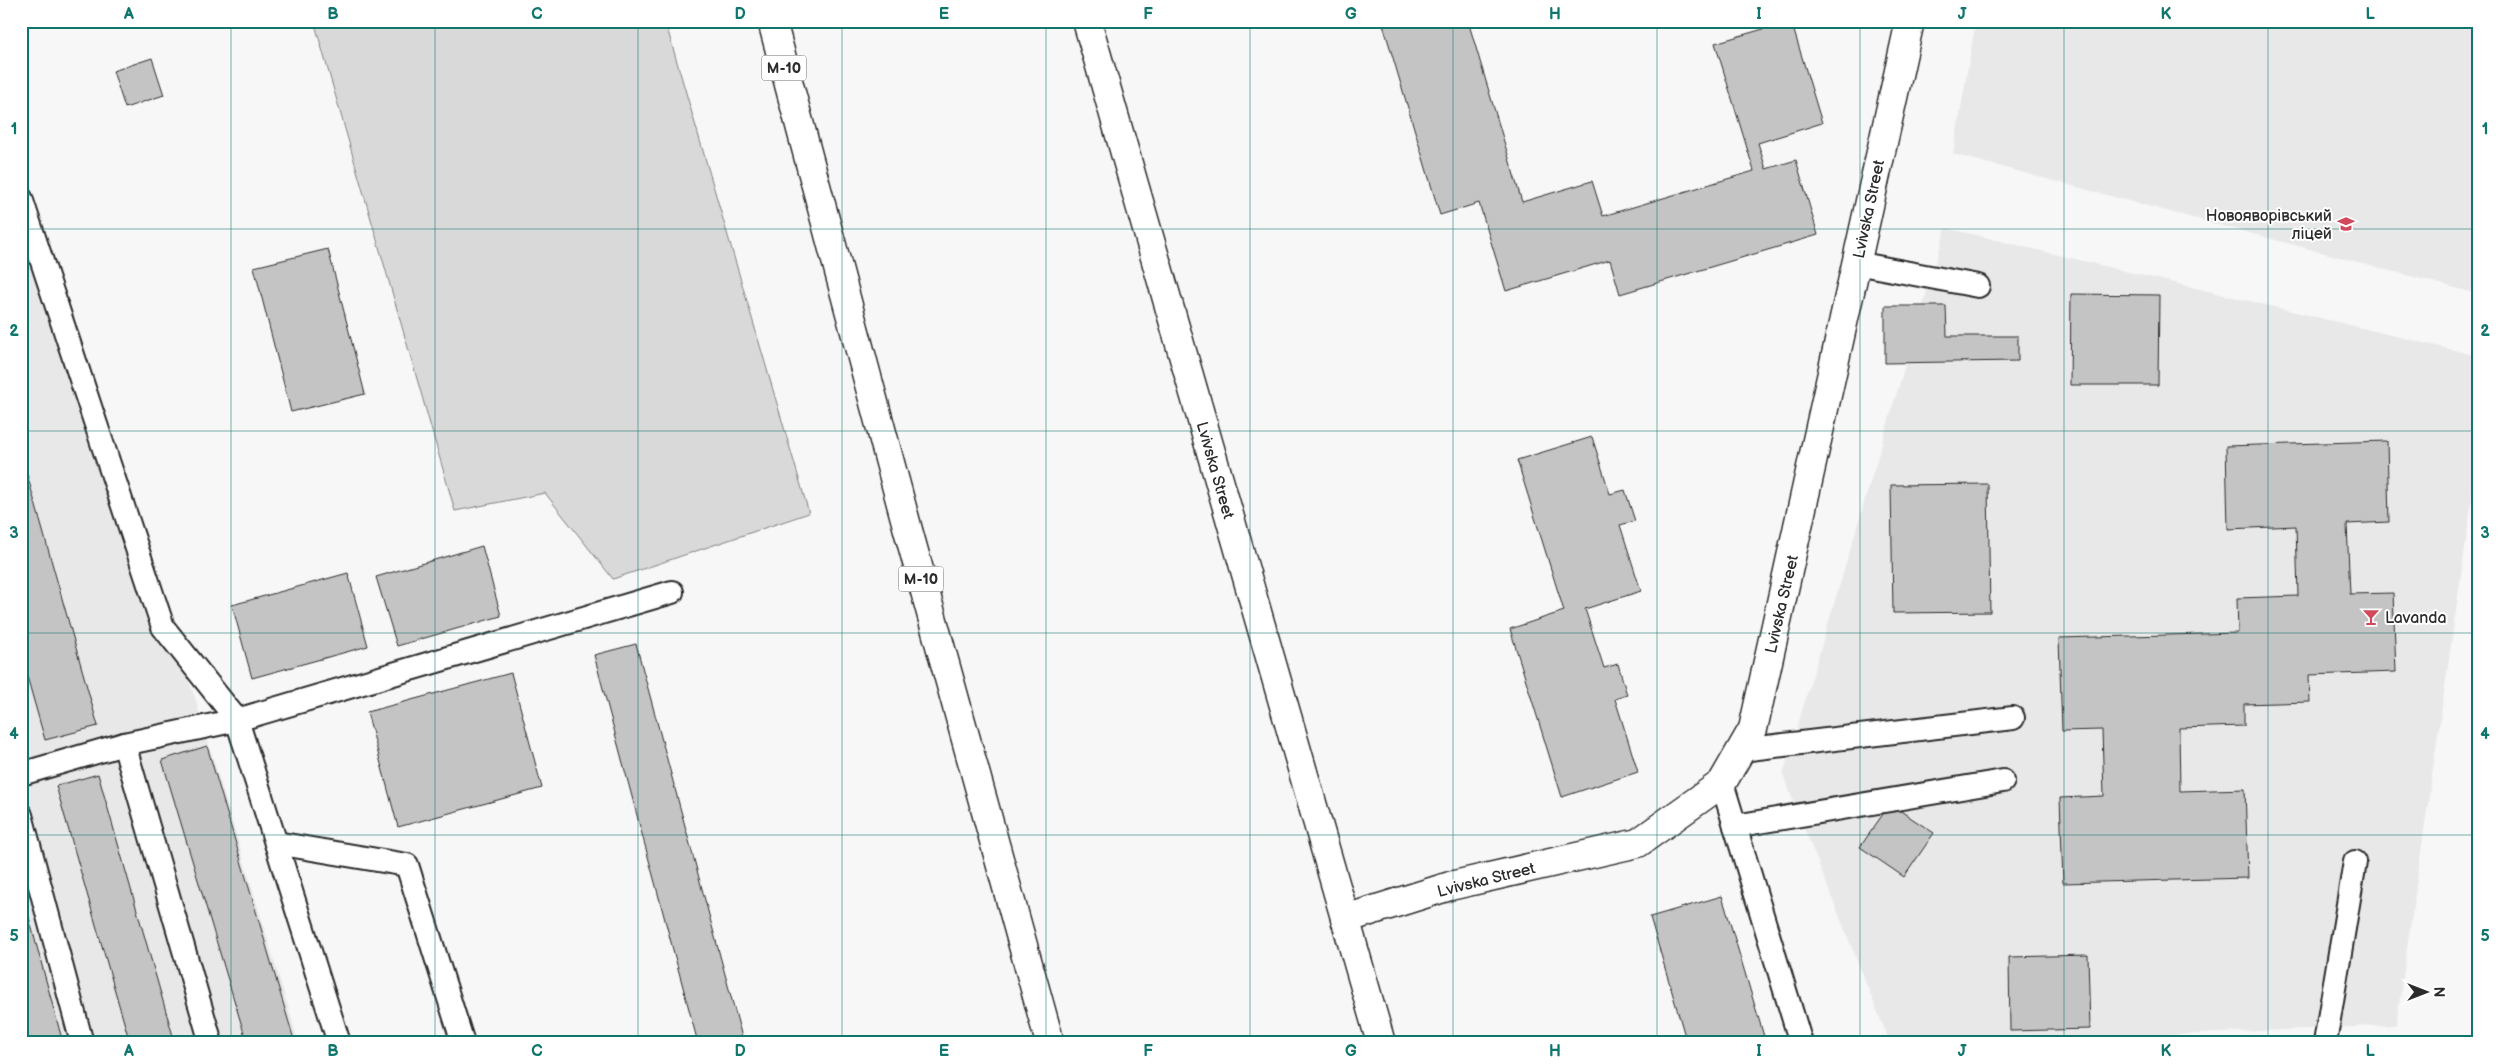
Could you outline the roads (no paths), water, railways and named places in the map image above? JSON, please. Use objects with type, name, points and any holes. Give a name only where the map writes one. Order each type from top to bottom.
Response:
[{"type":"main road","name":"М-10","points":[[772,21],[908,530],[1050,1043]]},
{"type":"main road","name":"Lvivska Street","points":[[1087,21],[1381,1043]]},
{"type":"main road","name":"Lvivska Street","points":[[1345,919],[1450,886],[1638,843],[1722,783],[1753,729],[1910,21]]},
{"type":"lane","points":[[21,198],[163,626],[237,720],[339,1043]]},
{"type":"lane","points":[[1856,263],[1978,286]]},
{"type":"lane","points":[[21,774],[124,744],[237,720],[672,592]]},
{"type":"lane","points":[[1741,750],[2013,718]]},
{"type":"lane","points":[[124,744],[211,1043]]},
{"type":"lane","points":[[1735,826],[2003,781]]},
{"type":"lane","points":[[1722,783],[1801,1043]]},
{"type":"lane","points":[[21,815],[82,1043]]},
{"type":"lane","points":[[276,843],[407,865],[463,1043]]},
{"type":"lane","points":[[2325,1043],[2355,862]]},
{"type":"place","name":"Новояворівський ліцей","points":[[2346,224]]},
{"type":"place","name":"Lavanda","points":[[2371,617]]}]
